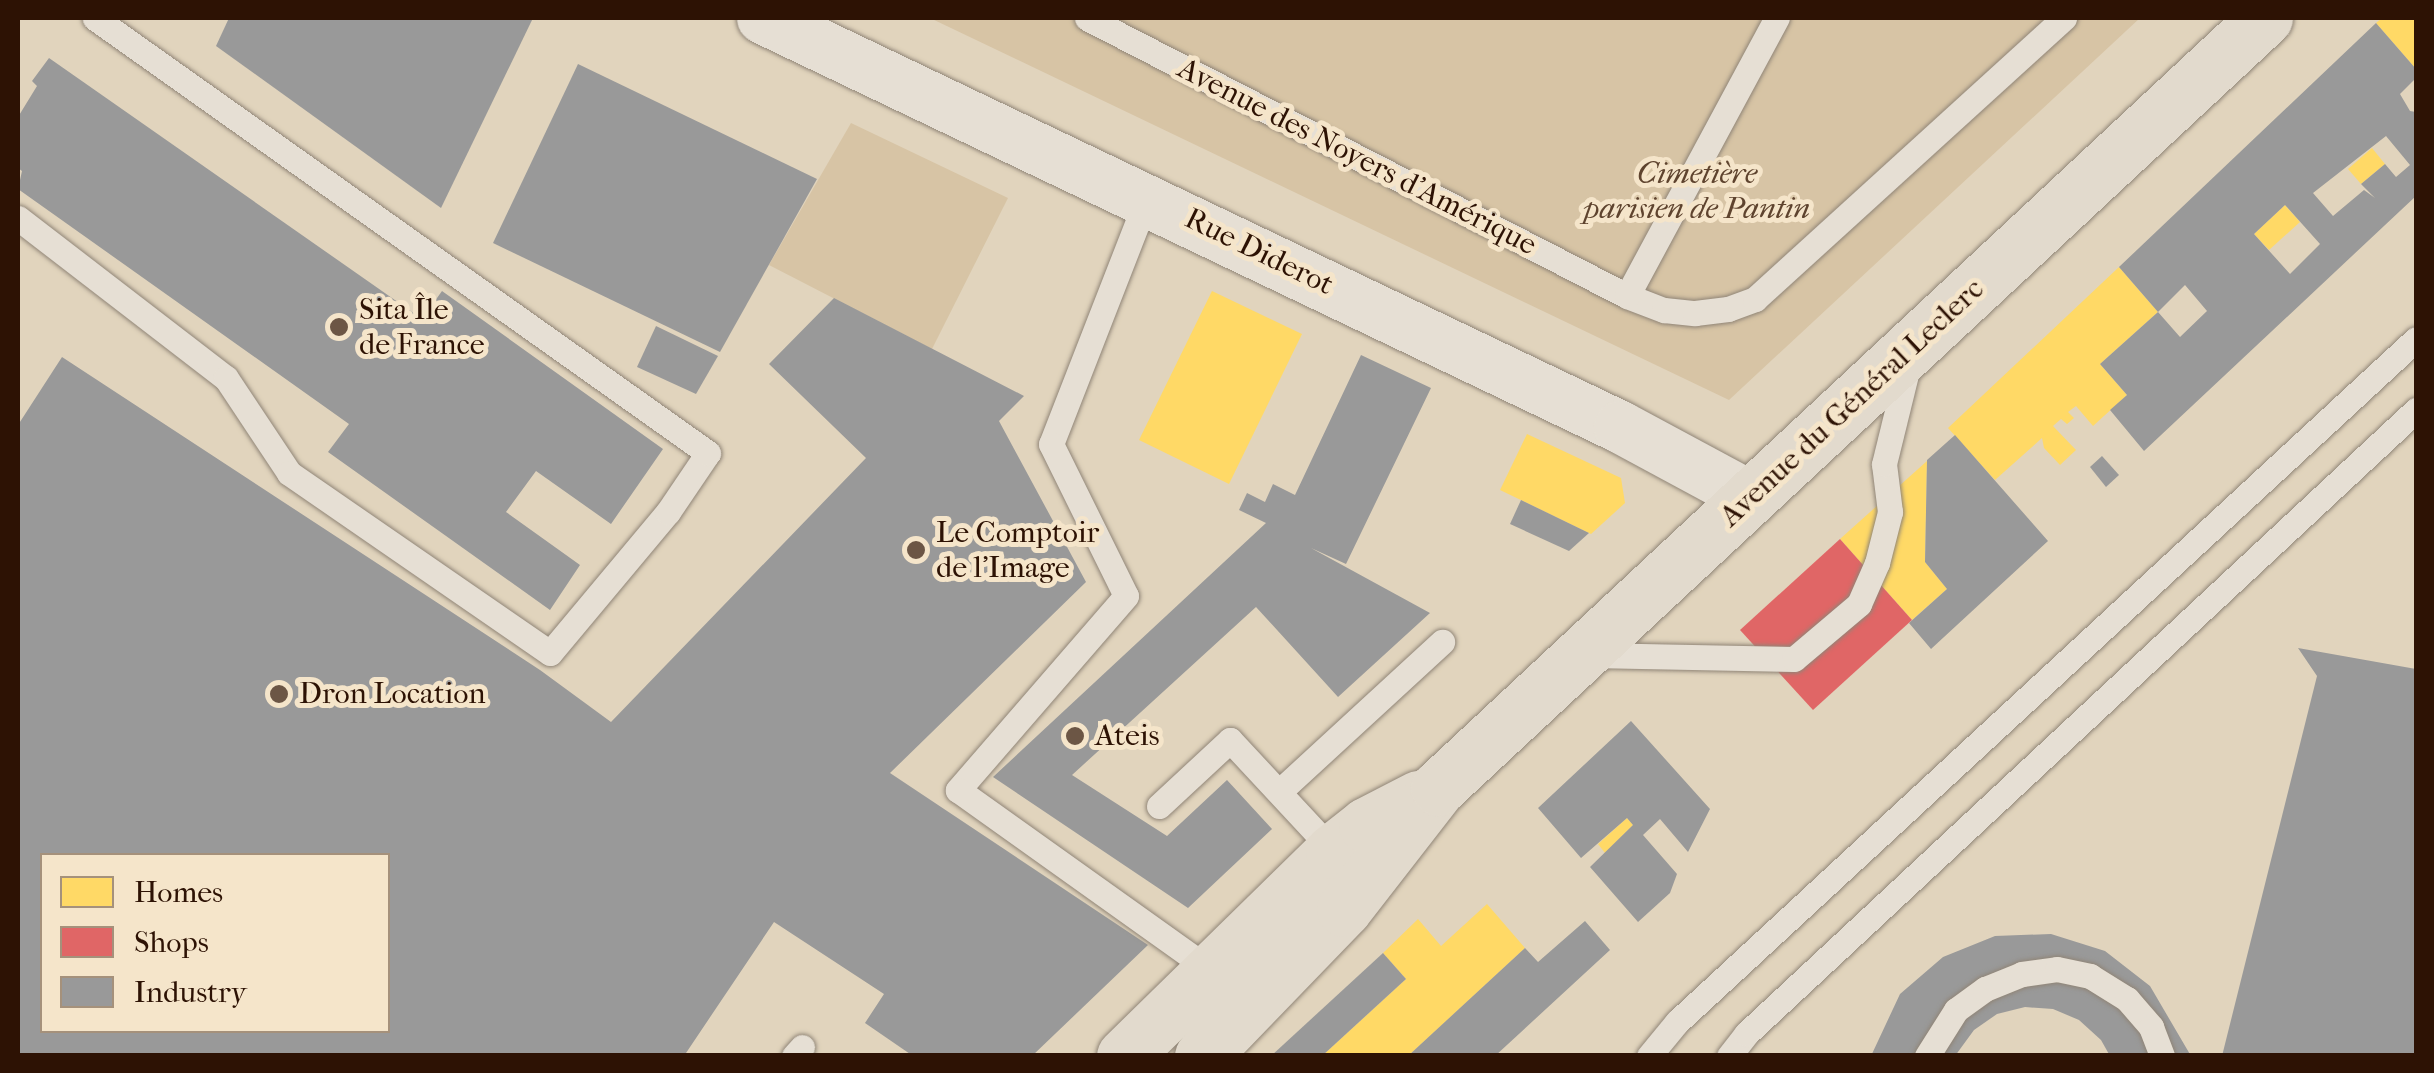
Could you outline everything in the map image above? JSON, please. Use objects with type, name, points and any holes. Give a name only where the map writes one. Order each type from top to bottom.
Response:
[{"type":"main road","name":"Avenue du Général Leclerc","points":[[1202,1056],[1344,909],[1438,788],[2265,18]]},
{"type":"main road","name":"Avenue du Général Leclerc","points":[[1124,1056],[1333,851],[1366,825],[1438,788]]},
{"type":"street","name":"Rue Diderot","points":[[763,18],[1148,198],[1620,427],[1750,496]]},
{"type":"lane","points":[[18,218],[226,378],[289,472],[550,653],[668,512],[708,454],[95,18]]},
{"type":"lane","name":"Avenue des Noyers d'Amérique","points":[[1087,18],[1122,26],[1626,296],[1664,310],[1695,313],[1728,310],[1756,299],[2064,18]]},
{"type":"lane","points":[[1626,296],[1778,18]]},
{"type":"lane","points":[[1148,198],[1052,444],[1126,596],[958,790],[1212,972]]},
{"type":"lane","points":[[1649,1056],[1677,1022],[2416,339]]},
{"type":"lane","points":[[1580,655],[1794,658],[1859,604],[1877,563],[1890,512],[1884,464],[1912,347]]},
{"type":"lane","points":[[1729,1056],[1746,1034],[2416,410]]},
{"type":"lane","points":[[1281,790],[1442,642]]},
{"type":"lane","points":[[1159,806],[1230,740],[1281,790],[1333,851]]},
{"type":"lane","points":[[1927,1056],[1956,1010],[1986,989],[2022,974],[2057,969],[2090,976],[2128,999],[2151,1027],[2162,1056]]},
{"type":"green space","name":"Cimetière parisien de Pantin","points":[[930,18],[2140,18],[1729,400]]},
{"type":"green space","points":[[851,123],[1008,198],[932,349],[769,265]]},
{"type":"building: Homes","points":[[2382,18],[2416,18],[2416,69],[2376,23]]},
{"type":"building: Homes","points":[[2372,148],[2385,164],[2361,184],[2348,169]]},
{"type":"building: Homes","points":[[2285,205],[2300,222],[2269,250],[2254,234]]},
{"type":"building: Homes","points":[[2119,267],[2158,312],[2100,364],[2127,395],[2093,426],[2076,406],[2068,412],[2074,418],[2067,424],[2061,419],[2053,426],[2076,450],[2060,465],[2044,448],[2042,438],[1995,480],[1948,428]]},
{"type":"building: Homes","points":[[1212,291],[1302,334],[1229,484],[1139,440]]},
{"type":"building: Homes","points":[[1527,434],[1621,478],[1625,503],[1591,534],[1500,490]]},
{"type":"building: Homes","points":[[1927,461],[1925,562],[1947,589],[1912,620],[1840,539]]},
{"type":"building: Homes","points":[[1627,818],[1633,825],[1605,853],[1598,844]]},
{"type":"building: Homes","points":[[1487,904],[1525,948],[1444,1023],[1408,1056],[1322,1056],[1406,979],[1383,953],[1418,919],[1441,946]]},
{"type":"building: Shops","points":[[1840,539],[1912,620],[1813,710],[1740,630]]},
{"type":"building: Industry","points":[[229,18],[533,18],[441,208],[216,46]]},
{"type":"building: Industry","points":[[2376,23],[2416,69],[2416,78],[2400,94],[2410,111],[2416,112],[2416,196],[2144,451],[2110,410],[2127,395],[2100,364],[2158,312],[2119,267]],"holes":[[[2386,136],[2410,165],[2396,177],[2385,164],[2361,184],[2375,198],[2364,190],[2333,216],[2313,193]],[[2285,205],[2320,244],[2290,274],[2254,234]],[[2185,285],[2207,311],[2180,337],[2158,312]]]},
{"type":"building: Industry","name":"Sita Île de France","points":[[49,58],[422,319],[442,291],[663,449],[611,524],[536,471],[506,512],[580,565],[550,610],[328,452],[349,424],[18,189],[22,171],[18,168],[18,117],[37,86],[32,81]]},
{"type":"building: Industry","points":[[578,64],[817,179],[720,352],[493,243]]},
{"type":"building: Industry","name":"Dron Location","points":[[834,298],[1024,396],[999,421],[1086,582],[890,773],[1148,945],[1032,1056],[913,1056],[865,1023],[884,994],[774,922],[684,1056],[18,1056],[18,425],[62,357],[540,670],[611,722],[866,458],[769,364]]},
{"type":"building: Industry","points":[[656,326],[718,356],[696,394],[637,367]]},
{"type":"building: Industry","name":"Ateis","points":[[1361,355],[1431,388],[1346,564],[1311,548],[1430,613],[1338,697],[1256,607],[1072,775],[1167,836],[1227,780],[1272,829],[1188,908],[993,777],[1266,523],[1239,510],[1247,493],[1265,502],[1273,484],[1295,495]]},
{"type":"building: Industry","points":[[1955,435],[2048,541],[1931,649],[1909,623],[1947,589],[1925,562],[1927,460]]},
{"type":"building: Industry","points":[[2102,456],[2119,475],[2106,487],[2090,467]]},
{"type":"building: Industry","points":[[1521,500],[1589,533],[1569,551],[1510,524]]},
{"type":"building: Industry","points":[[2298,648],[2416,669],[2416,1056],[2222,1056],[2317,676]]},
{"type":"building: Industry","points":[[1631,721],[1710,809],[1688,852],[1660,819],[1643,835],[1677,874],[1670,893],[1638,922],[1590,867],[1633,825],[1627,818],[1581,858],[1538,808]]},
{"type":"building: Industry","points":[[1585,921],[1610,950],[1495,1056],[1408,1056],[1525,948],[1538,962]]},
{"type":"building: Industry","points":[[2051,934],[2105,951],[2150,986],[2191,1056],[2110,1056],[2101,1040],[2079,1020],[2053,1009],[2025,1007],[1997,1014],[1974,1030],[1955,1056],[1871,1056],[1900,994],[1943,957],[1995,936]]},
{"type":"building: Industry","points":[[1383,953],[1406,979],[1322,1056],[1271,1056]]},
{"type":"place","name":"Sita Île de France","points":[[339,327]]},
{"type":"place","name":"Le Comptoir de l'Image","points":[[916,550]]},
{"type":"place","name":"Dron Location","points":[[279,694]]},
{"type":"place","name":"Ateis","points":[[1075,736]]}]
